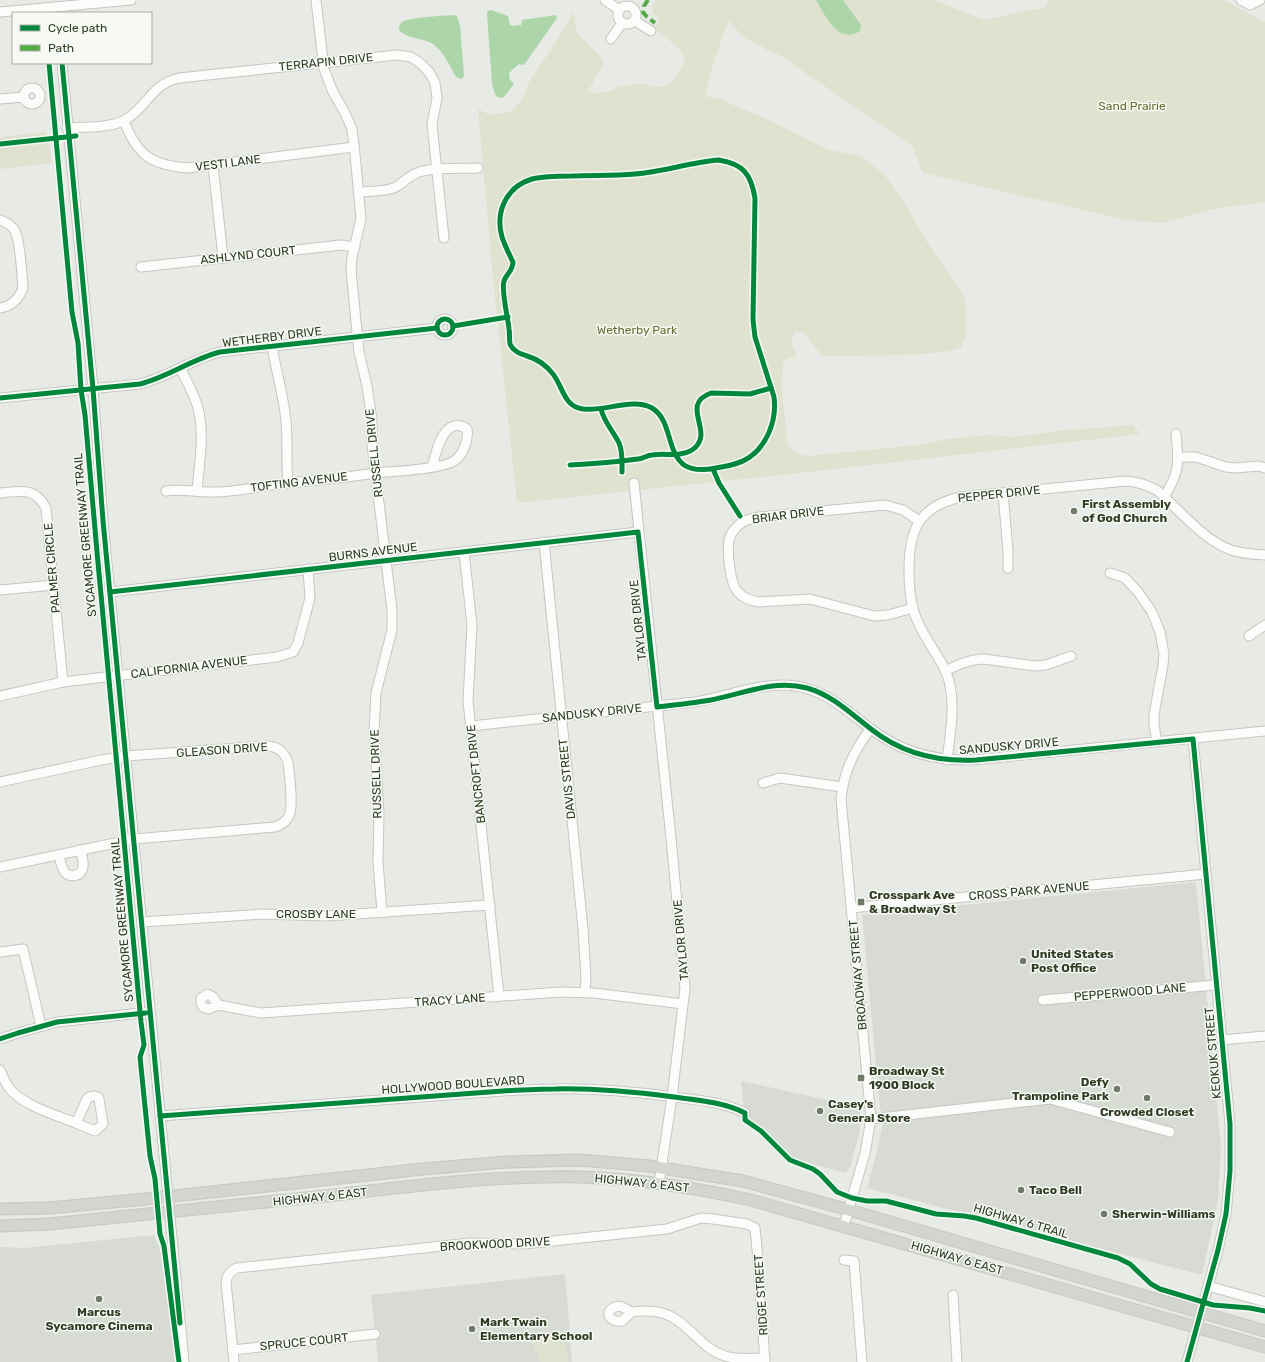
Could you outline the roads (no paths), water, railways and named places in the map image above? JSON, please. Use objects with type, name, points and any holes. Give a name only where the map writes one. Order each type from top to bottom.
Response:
[{"type":"main road","name":"HIGHWAY 6 EAST","points":[[0,1209],[49,1208],[168,1197],[423,1169],[506,1162],[580,1160],[661,1167],[743,1181],[849,1210],[1265,1330]]},
{"type":"main road","name":"HIGHWAY 6 EAST","points":[[0,1226],[50,1224],[170,1213],[425,1185],[508,1178],[580,1177],[659,1183],[710,1190],[751,1200],[1265,1347]]},
{"type":"street","points":[[0,12],[131,0]]},
{"type":"street","name":"RUSSELL DRIVE","points":[[316,0],[323,62],[328,82],[352,129],[361,219],[352,257],[351,270],[360,352],[372,420],[372,445],[392,610],[392,630],[376,693],[374,731],[379,813],[378,862],[382,913]]},
{"type":"street","points":[[605,0],[620,10]]},
{"type":"street","points":[[1241,0],[1250,5],[1260,0]]},
{"type":"street","points":[[636,4],[637,17],[635,21],[631,24],[622,23],[618,14],[620,10],[624,6],[636,4]]},
{"type":"street","points":[[635,21],[651,31]]},
{"type":"street","points":[[611,39],[622,23]]},
{"type":"street","name":"TERRAPIN DRIVE","points":[[68,128],[114,125],[124,121],[136,112],[154,91],[169,80],[323,62],[397,55],[411,57],[429,72],[435,83],[436,98],[432,124],[444,238]]},
{"type":"street","points":[[62,64],[110,592],[184,1362]]},
{"type":"street","points":[[0,99],[24,97]]},
{"type":"street","name":"VESTI LANE","points":[[124,121],[134,144],[150,159],[169,166],[187,168],[354,147]]},
{"type":"street","points":[[213,165],[223,258]]},
{"type":"street","points":[[359,192],[387,190],[395,187],[410,176],[420,172],[478,168]]},
{"type":"street","points":[[0,220],[7,222],[12,226],[17,236],[23,288],[21,294],[15,302],[0,308]]},
{"type":"street","name":"ASHLYND COURT","points":[[141,267],[341,245],[355,247]]},
{"type":"street","name":"WETHERBY DRIVE","points":[[0,398],[140,384],[159,378],[210,355],[272,346],[437,328]]},
{"type":"street","points":[[272,346],[275,369],[283,400],[286,422],[288,484]]},
{"type":"street","points":[[180,368],[194,396],[200,420],[201,445],[197,491]]},
{"type":"street","name":"TOFTING AVENUE","points":[[166,491],[178,489],[214,492],[376,474],[432,467],[446,465],[455,460],[467,442],[468,436],[466,429],[457,425],[447,430],[437,448],[432,467]]},
{"type":"street","points":[[1164,497],[1176,474],[1179,457],[1176,434]]},
{"type":"street","points":[[1179,457],[1196,457],[1231,468],[1259,466],[1265,468]]},
{"type":"street","name":"PEPPER DRIVE","points":[[947,760],[952,705],[950,684],[946,671],[918,622],[912,608],[910,592],[910,542],[919,522],[932,508],[950,499],[1134,481],[1150,486],[1208,537],[1223,547],[1240,553],[1265,555]]},
{"type":"street","name":"TAYLOR DRIVE","points":[[634,482],[638,532],[679,914],[685,988],[672,1097],[659,1183]]},
{"type":"street","name":"PALMER CIRCLE","points":[[0,493],[22,491],[30,492],[37,495],[43,501],[46,508],[63,682]]},
{"type":"street","points":[[1003,493],[1008,568]]},
{"type":"street","name":"BRIAR DRIVE","points":[[912,608],[888,615],[874,616],[810,599],[758,602],[752,601],[740,595],[732,581],[729,538],[739,524],[759,517],[885,505],[903,510],[919,522]]},
{"type":"street","name":"BURNS AVENUE","points":[[110,592],[638,532]]},
{"type":"street","name":"DAVIS STREET","points":[[544,542],[584,942],[586,977],[585,992]]},
{"type":"street","name":"BANCROFT DRIVE","points":[[464,552],[472,613],[468,692],[499,996]]},
{"type":"street","name":"CALIFORNIA AVENUE","points":[[0,696],[63,682],[277,657],[289,654],[295,649],[298,643],[310,602],[308,570]]},
{"type":"street","points":[[1110,573],[1125,578],[1138,592],[1152,612],[1160,632],[1164,654],[1154,715],[1157,742]]},
{"type":"street","points":[[0,590],[54,586]]},
{"type":"street","points":[[1249,636],[1265,624]]},
{"type":"street","points":[[946,671],[969,660],[977,659],[1035,666],[1046,665],[1071,656]]},
{"type":"street","name":"SANDUSKY DRIVE","points":[[472,726],[657,707],[712,700],[769,686],[795,686],[830,697],[870,729],[902,748],[931,758],[947,760],[976,760],[1265,731]]},
{"type":"street","name":"BROADWAY STREET","points":[[844,1226],[865,1153],[871,1119],[842,811],[842,787],[851,759],[870,729]]},
{"type":"street","name":"KEOKUK STREET","points":[[1187,1362],[1224,1226],[1230,1183],[1230,1124],[1193,739]]},
{"type":"street","name":"GLEASON DRIVE","points":[[126,756],[268,746],[274,747],[282,752],[288,762],[291,810],[289,816],[281,825],[275,827],[134,839]]},
{"type":"street","points":[[0,782],[78,764],[126,756]]},
{"type":"street","points":[[763,783],[780,778],[842,787]]},
{"type":"street","points":[[0,867],[134,839]]},
{"type":"street","points":[[59,855],[64,872],[68,875],[74,876],[83,870],[84,864],[80,850]]},
{"type":"street","name":"CROSS PARK AVENUE","points":[[851,908],[1206,874]]},
{"type":"street","name":"CROSBY LANE","points":[[142,922],[262,914],[326,916],[490,905]]},
{"type":"street","points":[[0,952],[23,949],[41,1026]]},
{"type":"street","name":"PEPPERWOOD LANE","points":[[1043,1000],[1216,985]]},
{"type":"street","name":"TRACY LANE","points":[[218,1005],[261,1014],[549,992],[585,992],[684,1004]]},
{"type":"street","points":[[0,1039],[57,1022],[150,1012]]},
{"type":"street","points":[[1222,1040],[1265,1036]]},
{"type":"street","points":[[0,1070],[6,1083],[15,1094],[34,1105],[76,1123]]},
{"type":"street","name":"HOLLYWOOD BOULEVARD","points":[[160,1116],[504,1091],[556,1089],[604,1090],[700,1100],[726,1106],[745,1113]]},
{"type":"street","points":[[871,1119],[1050,1098],[1170,1132]]},
{"type":"street","name":"BROOKWOOD DRIVE","points":[[233,1350],[226,1277],[232,1270],[241,1267],[470,1243],[524,1244],[652,1231],[673,1228],[701,1218],[713,1218],[747,1224],[754,1228]]},
{"type":"street","name":"RIDGE STREET","points":[[754,1228],[758,1260],[765,1360]]},
{"type":"street","points":[[844,1260],[854,1261],[862,1362]]},
{"type":"street","points":[[1208,1286],[1265,1302]]},
{"type":"street","points":[[953,1296],[957,1362]]},
{"type":"street","points":[[632,1312],[659,1312],[679,1320],[709,1347],[724,1356],[741,1359],[765,1360]]},
{"type":"street","name":"SPRUCE COURT","points":[[233,1350],[375,1334]]},
{"type":"street","points":[[233,1350],[234,1362]]},
{"type":"place","name":"First Assembly of God Church","points":[[1074,511]]},
{"type":"place","name":"Crosspark Ave & Broadway St","points":[[861,902]]},
{"type":"place","name":"United States Post Office","points":[[1023,961]]},
{"type":"place","name":"Broadway St 1900 Block","points":[[861,1078]]},
{"type":"place","name":"Defy Trampoline Park","points":[[1117,1089]]},
{"type":"place","name":"Crowded Closet","points":[[1147,1098]]},
{"type":"place","name":"Casey's General Store","points":[[820,1111]]},
{"type":"place","name":"Taco Bell","points":[[1021,1190]]},
{"type":"place","name":"Sherwin-Williams","points":[[1104,1214]]},
{"type":"place","name":"Marcus Sycamore Cinema","points":[[99,1299]]},
{"type":"place","name":"Mark Twain Elementary School","points":[[472,1329]]},
{"type":"park label","name":"Sand Prairie","points":[[1132,106]]},
{"type":"park label","name":"Wetherby Park","points":[[637,330]]}]
